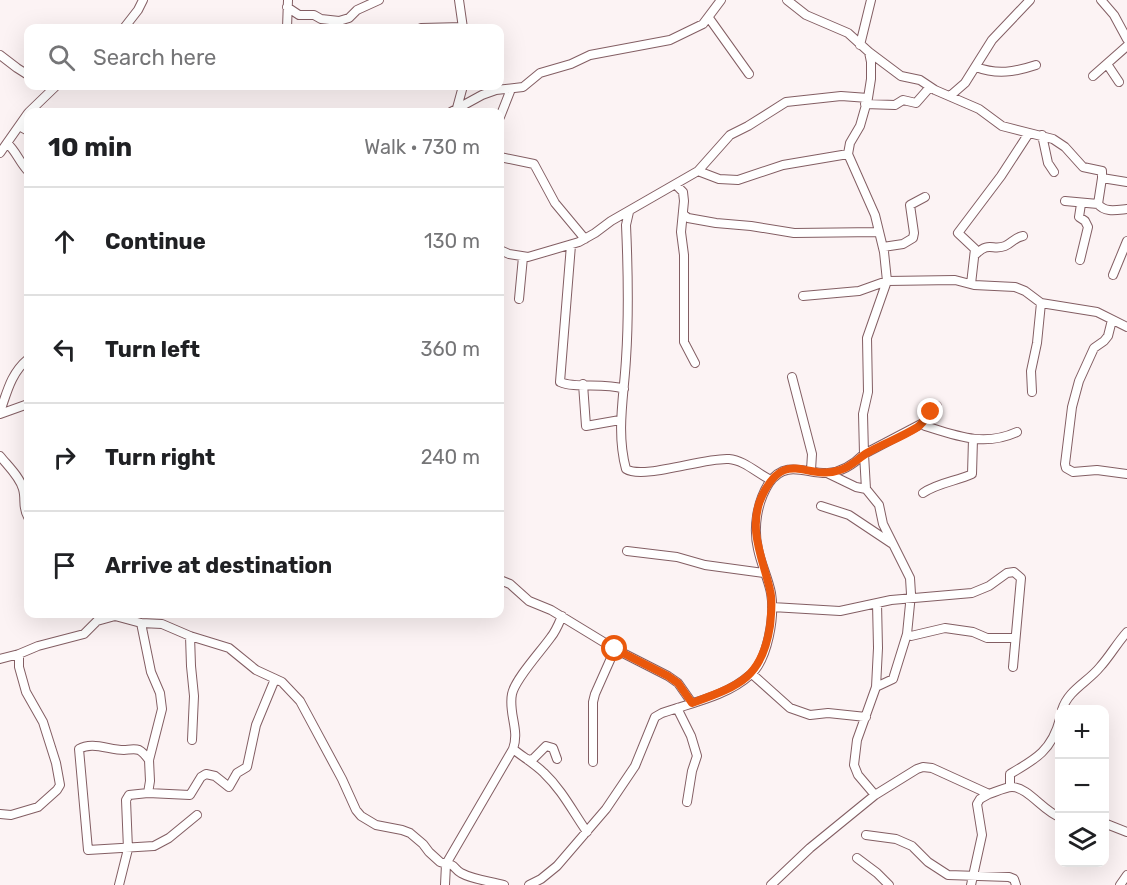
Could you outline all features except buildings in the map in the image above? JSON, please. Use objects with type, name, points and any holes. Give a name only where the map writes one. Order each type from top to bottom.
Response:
[{"type":"street","points":[[127,24],[143,0]]},
{"type":"street","points":[[287,3],[299,15],[314,15],[321,19],[339,21],[349,18],[357,10],[379,0]]},
{"type":"street","points":[[459,0],[462,24]]},
{"type":"street","points":[[504,90],[523,87],[533,77],[544,71],[571,64],[590,55],[666,41],[699,27],[709,18],[721,0]]},
{"type":"street","points":[[860,45],[871,0]]},
{"type":"street","points":[[950,96],[965,83],[992,40],[1030,0]]},
{"type":"street","points":[[1101,0],[1114,15],[1127,39]]},
{"type":"street","points":[[792,2],[806,15],[841,29],[897,74],[905,78],[920,80],[930,87],[980,109],[1002,126],[1042,135],[1065,147],[1083,167],[1102,171],[1098,204],[1103,210],[1127,209]]},
{"type":"street","points":[[287,3],[287,24]]},
{"type":"street","points":[[709,18],[749,74]]},
{"type":"street","points":[[1093,76],[1127,46]]},
{"type":"street","points":[[869,52],[871,79],[867,101],[860,126],[850,143],[848,154],[873,207],[883,247],[887,281],[867,338],[868,392],[863,414],[866,489],[879,505],[883,525],[908,573],[911,598],[907,634],[893,679],[876,687]]},
{"type":"street","points":[[0,55],[24,72]]},
{"type":"street","points":[[1107,64],[1119,82]]},
{"type":"street","points":[[976,67],[986,71],[1009,73],[1036,65]]},
{"type":"street","points":[[504,251],[523,257],[534,257],[585,239],[698,171],[730,135],[786,102],[841,96],[895,105],[903,100],[916,103],[930,87]]},
{"type":"street","points":[[504,108],[511,89]]},
{"type":"street","points":[[33,108],[49,90]]},
{"type":"street","points":[[455,108],[462,90]]},
{"type":"street","points":[[458,108],[490,91],[500,90]]},
{"type":"street","points":[[0,153],[4,144],[24,120]]},
{"type":"street","points":[[19,126],[24,128]]},
{"type":"street","points":[[971,284],[976,254],[972,244],[958,236],[959,230],[1001,176],[1029,133]]},
{"type":"street","points":[[1042,135],[1048,163],[1054,172]]},
{"type":"street","points":[[4,144],[12,148],[24,167]]},
{"type":"street","points":[[698,171],[719,179],[738,180],[783,165],[848,154]]},
{"type":"street","points":[[504,159],[534,164],[555,203],[585,239]]},
{"type":"street","points":[[1102,178],[1127,182]]},
{"type":"street","points":[[676,185],[683,192],[681,232],[684,255],[684,342],[695,363]]},
{"type":"street","points":[[883,247],[903,243],[913,238],[910,205],[925,197]]},
{"type":"street","points":[[1065,201],[1098,204]]},
{"type":"street","points":[[1080,261],[1088,227],[1085,221],[1079,218],[1081,204]]},
{"type":"street","points":[[629,212],[626,225],[627,316],[624,389],[620,420],[626,469],[631,472],[733,459],[771,480]]},
{"type":"street","points":[[683,214],[688,218],[708,222],[794,233],[879,232]]},
{"type":"street","points":[[976,254],[988,246],[1006,246],[1018,236],[1023,236]]},
{"type":"street","points":[[1113,275],[1127,241]]},
{"type":"street","points":[[571,245],[560,382],[571,386],[583,384],[624,389]]},
{"type":"street","points":[[519,299],[523,257]]},
{"type":"street","points":[[803,296],[859,291],[887,281],[955,280],[971,284],[1014,287],[1041,303],[1096,312],[1127,327]]},
{"type":"street","points":[[1032,392],[1031,371],[1037,343],[1041,303]]},
{"type":"street","points":[[1112,320],[1108,336],[1094,348],[1079,381],[1072,407],[1065,464],[1066,468],[1073,471],[1097,470],[1127,474]]},
{"type":"street","points":[[0,413],[11,381],[24,364]]},
{"type":"street","points":[[792,377],[812,454],[811,470]]},
{"type":"street","points":[[583,384],[586,426],[620,420]]},
{"type":"street","points":[[0,413],[24,405]]},
{"type":"street","points":[[826,473],[839,471],[851,465],[864,454],[923,423],[937,406]]},
{"type":"street","points":[[923,423],[925,426],[966,439],[996,439],[1017,432]]},
{"type":"street","points":[[923,493],[930,488],[972,474],[973,439]]},
{"type":"street","points":[[0,456],[21,484],[24,494]]},
{"type":"street","points":[[529,885],[557,866],[587,832],[627,780],[655,717],[736,685],[752,674],[766,651],[772,607],[770,588],[756,537],[760,500],[771,480],[784,470],[795,468],[826,473],[856,488],[866,489]]},
{"type":"street","points":[[821,506],[849,515],[892,544]]},
{"type":"street","points":[[627,551],[677,557],[705,565],[765,573]]},
{"type":"street","points":[[772,607],[840,611],[911,598],[978,592],[1002,576],[1014,572],[1022,580],[1013,667]]},
{"type":"street","points":[[504,582],[529,601],[562,616],[615,649],[668,676],[678,683],[692,703]]},
{"type":"street","points":[[875,795],[858,775],[854,765],[858,740],[876,687],[877,603]]},
{"type":"street","points":[[445,885],[446,864],[513,749],[517,734],[512,695],[514,688],[535,656],[552,636],[562,616]]},
{"type":"street","points":[[0,659],[84,634],[97,621],[105,618]]},
{"type":"street","points":[[123,618],[162,624],[190,636],[229,648],[256,670],[275,679],[293,692],[300,701],[356,810],[376,825],[410,833],[435,857],[446,864],[453,864],[464,874],[504,885]]},
{"type":"street","points":[[142,618],[139,622],[162,709],[149,760],[148,793]]},
{"type":"street","points":[[907,634],[911,636],[945,628],[973,632],[987,638],[1015,638]]},
{"type":"street","points":[[1064,705],[1066,698],[1094,675],[1127,632]]},
{"type":"street","points":[[190,636],[190,666],[194,696],[192,740]]},
{"type":"street","points":[[593,762],[593,702],[615,649]]},
{"type":"street","points":[[0,814],[11,815],[38,807],[57,790],[60,784],[43,722],[26,692],[19,667],[19,654]]},
{"type":"street","points":[[752,674],[790,708],[810,715],[822,713],[866,717]]},
{"type":"street","points":[[119,885],[128,849],[127,796],[148,793],[190,795],[201,777],[206,774],[215,776],[229,787],[237,773],[247,767],[256,725],[275,679]]},
{"type":"street","points":[[676,708],[691,736],[697,756],[687,802]]},
{"type":"street","points":[[1010,787],[1010,774],[1039,756],[1055,736]]},
{"type":"street","points":[[149,760],[140,750],[135,749],[120,750],[92,746],[83,747],[79,751],[88,850],[154,846],[169,838],[197,815]]},
{"type":"street","points":[[528,760],[533,759],[546,746],[553,748],[557,759]]},
{"type":"street","points":[[513,749],[542,770],[561,792],[587,832]]},
{"type":"street","points":[[771,885],[810,848],[875,795],[901,777],[923,767],[932,768],[989,794]]},
{"type":"street","points":[[971,885],[982,835],[977,804],[980,799],[1010,787],[1020,790],[1055,816]]},
{"type":"street","points":[[1109,825],[1127,832]]},
{"type":"street","points":[[866,835],[896,839],[912,846],[928,862],[948,875],[1009,877],[1014,879],[1016,885]]},
{"type":"street","points":[[857,858],[889,885]]},
{"type":"street","points":[[1120,885],[1127,875]]},
{"type":"route","points":[[615,649],[678,683],[692,703],[722,692],[748,677],[766,651],[771,616],[770,588],[759,555],[756,537],[760,500],[771,480],[784,470],[795,468],[826,473],[839,471],[857,461],[864,454],[915,429],[931,412]]}]
